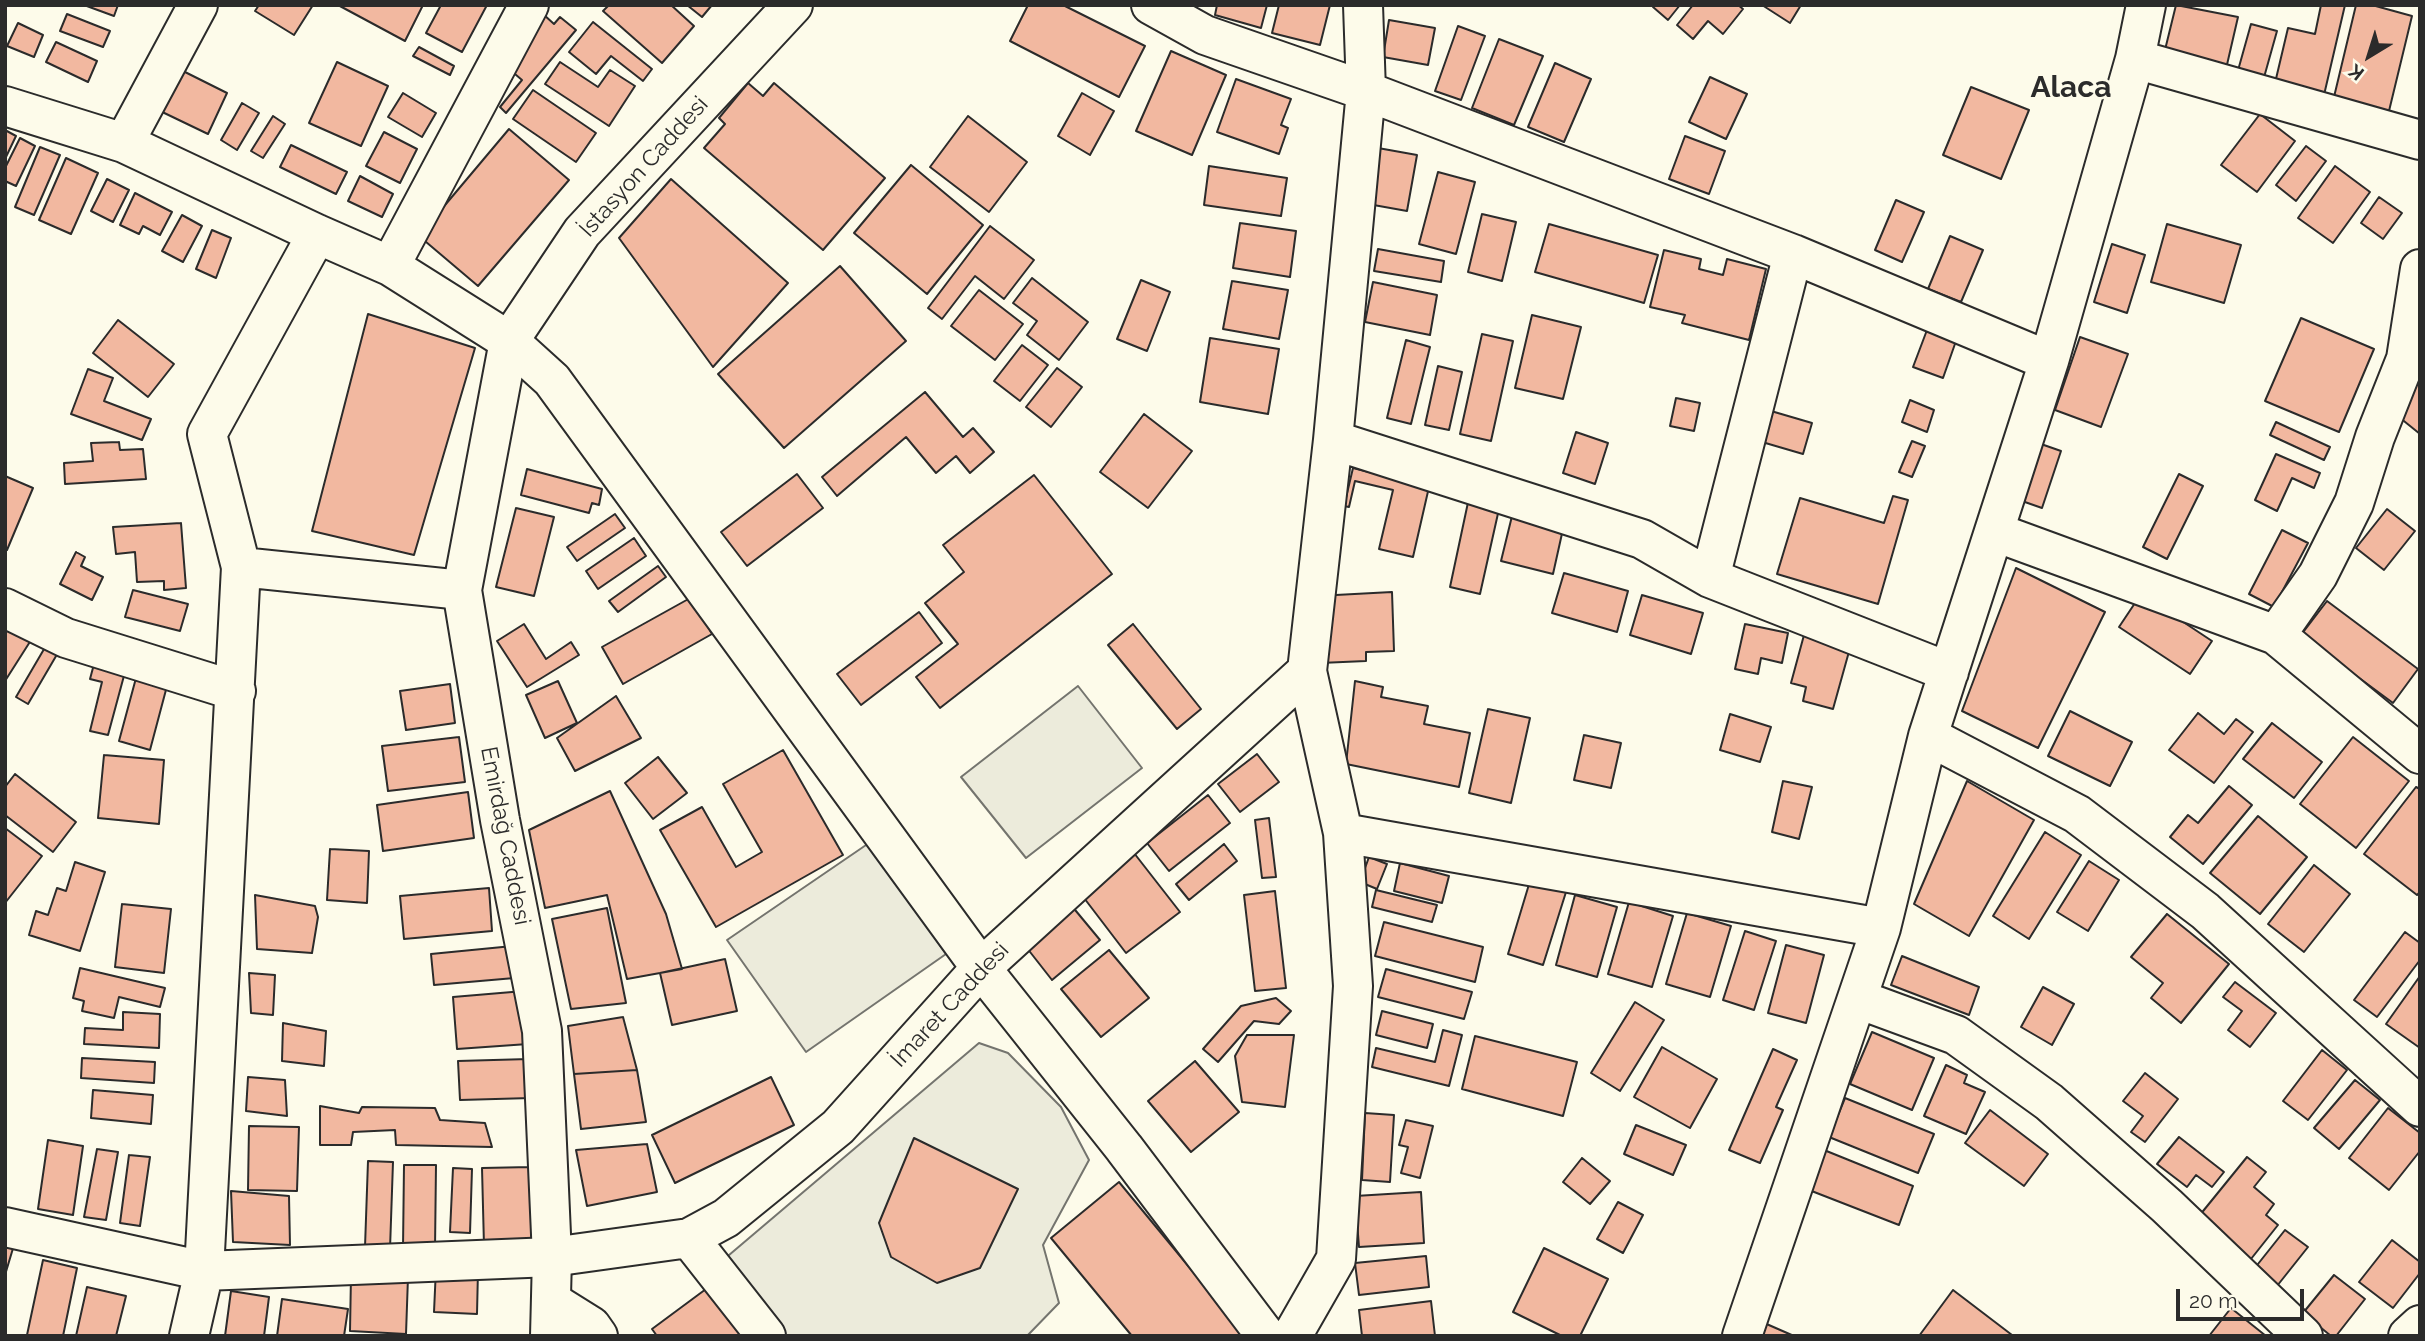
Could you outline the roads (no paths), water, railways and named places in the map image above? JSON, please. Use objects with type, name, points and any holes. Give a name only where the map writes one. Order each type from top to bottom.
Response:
[{"type":"street","points":[[124,143],[198,5]]},
{"type":"street","points":[[390,265],[529,5]]},
{"type":"street","name":"İstasyon Caddesi","points":[[509,341],[582,232],[793,5]]},
{"type":"street","points":[[1151,5],[1205,35],[1366,91],[1793,254],[2049,361]]},
{"type":"street","points":[[1292,1336],[1336,1259],[1353,986],[1343,833],[1307,671],[1333,440],[1366,91],[1363,5]]},
{"type":"street","points":[[1742,1336],[1881,928],[1928,736],[2049,361],[2135,59],[2146,5]]},
{"type":"street","points":[[2135,59],[2420,140]]},
{"type":"street","points":[[5,106],[124,143],[317,234],[390,265],[509,341],[552,380],[981,968],[1124,1148],[1266,1336]]},
{"type":"street","points":[[190,1336],[204,1271],[241,567],[207,433],[317,234]]},
{"type":"street","points":[[1710,578],[1793,254]]},
{"type":"street","points":[[2276,635],[2318,575],[2354,503],[2375,437],[2413,363],[2420,269]]},
{"type":"street","name":"Emirdağ Caddesi","points":[[509,341],[462,590],[500,820],[542,1031],[552,1257],[550,1318]]},
{"type":"street","points":[[1333,440],[1642,539],[1710,578],[1949,672]]},
{"type":"street","points":[[1995,532],[2276,635],[2420,754]]},
{"type":"street","points":[[241,567],[462,590]]},
{"type":"street","points":[[5,608],[66,638],[236,691]]},
{"type":"street","name":"İmaret Caddesi","points":[[5,1227],[204,1271],[552,1257],[689,1238],[726,1218],[838,1127],[981,968],[1307,671]]},
{"type":"street","points":[[1928,736],[2077,814],[2205,911],[2420,1107]]},
{"type":"street","points":[[1343,833],[1881,928]]},
{"type":"street","points":[[1858,999],[1956,1035],[2049,1101],[2167,1206],[2303,1336]]},
{"type":"street","points":[[689,1238],[766,1336]]},
{"type":"street","points":[[550,1318],[591,1326],[598,1336]]},
{"type":"street","points":[[2408,1336],[2420,1325]]},
{"type":"district","name":"Alaca","points":[[2071,88]]}]
